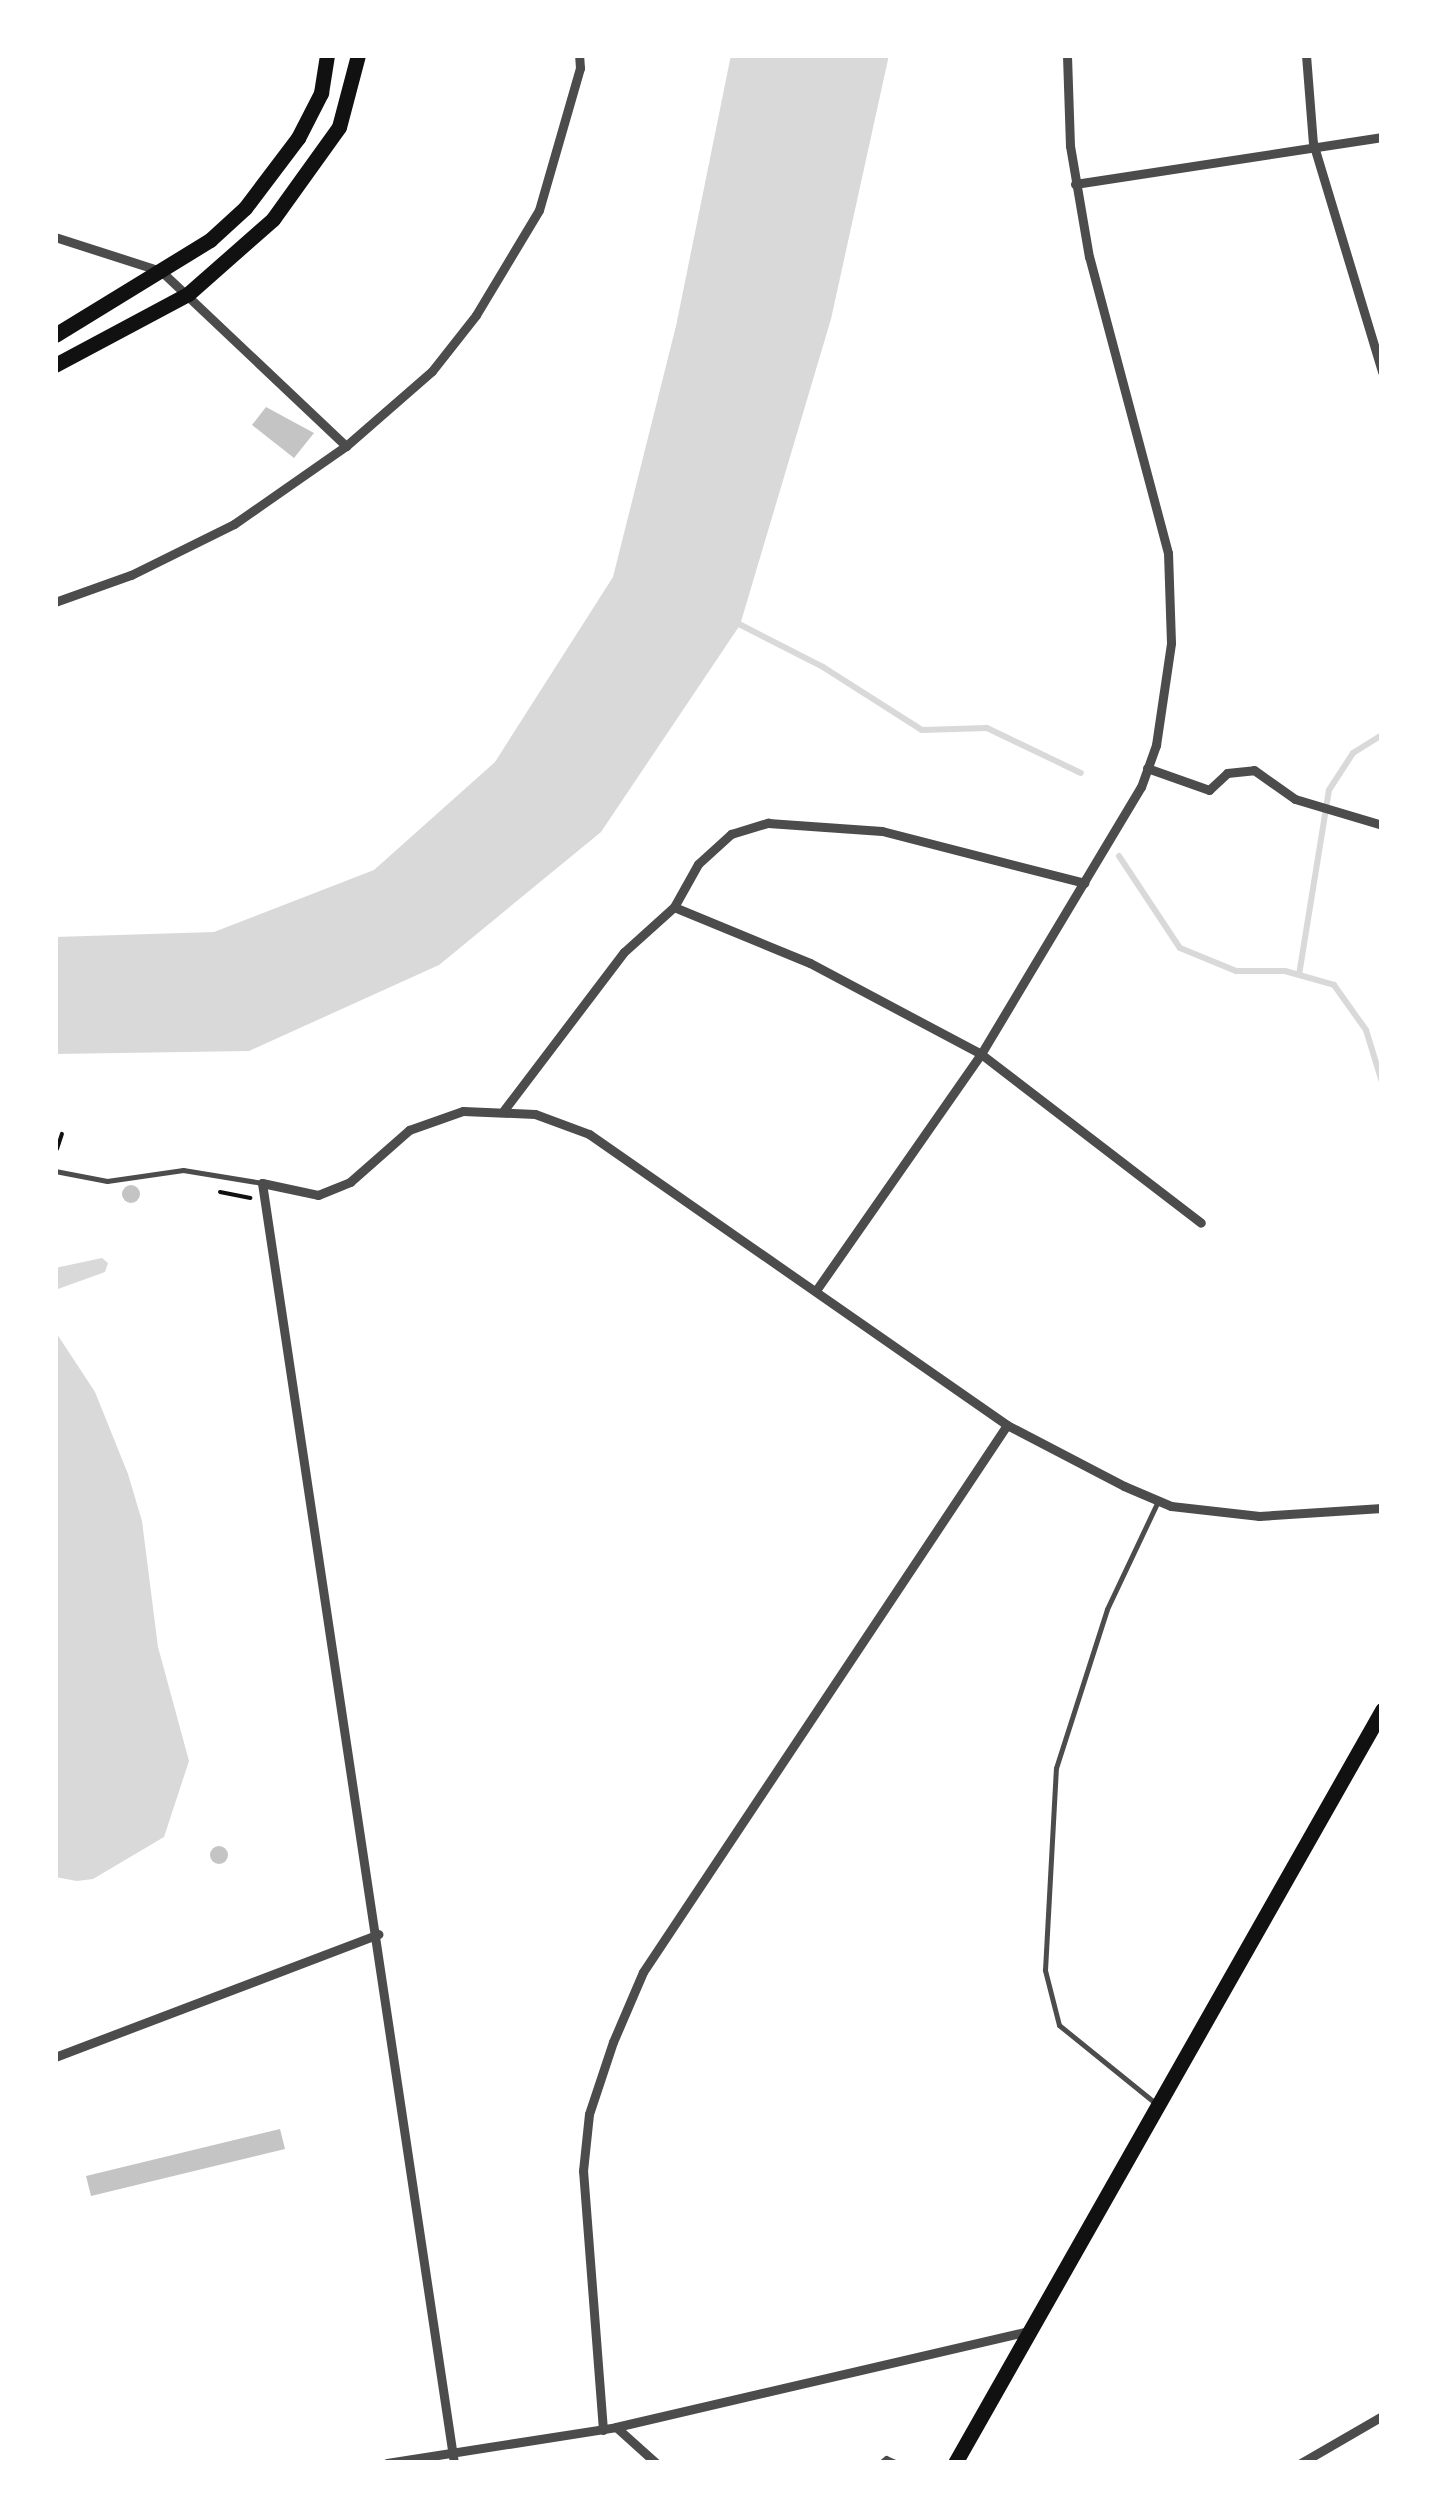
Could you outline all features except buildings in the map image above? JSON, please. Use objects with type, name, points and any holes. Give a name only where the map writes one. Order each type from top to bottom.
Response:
[{"type":"main road","points":[[55,335],[210,240],[278,169],[321,93],[327,55]]},
{"type":"main road","points":[[55,365],[188,294],[274,219],[310,175],[339,126],[358,55]]},
{"type":"main road","points":[[955,2463],[1382,1710]]},
{"type":"street","points":[[55,602],[131,575],[234,524],[346,446],[432,371],[476,315],[530,225],[580,68],[578,55]]},
{"type":"street","points":[[817,1289],[981,1054],[1148,768],[1171,643],[1168,553],[1075,184],[1067,55]]},
{"type":"street","points":[[1306,55],[1313,143],[1382,372]]},
{"type":"street","points":[[1075,184],[1313,143],[1382,137]]},
{"type":"street","points":[[55,237],[162,271],[346,446]]},
{"type":"street","points":[[1148,768],[1209,790],[1227,773],[1254,770],[1312,804],[1382,824]]},
{"type":"street","points":[[504,1110],[624,952],[674,907],[698,864],[731,834],[768,823],[882,831],[1084,882]]},
{"type":"street","points":[[674,907],[810,963],[981,1054],[1202,1224]]},
{"type":"street","points":[[454,2463],[378,1934],[262,1183],[299,1194],[332,1190],[410,1130],[463,1111],[504,1110],[589,1134],[817,1289],[1007,1425],[1158,1501],[1260,1516],[1382,1508]]},
{"type":"street","points":[[603,2430],[583,2171],[589,2114],[613,2042],[643,1972],[1007,1425]]},
{"type":"street","points":[[55,2057],[378,1934]]},
{"type":"street","points":[[387,2463],[452,2449],[616,2428],[1027,2330]]},
{"type":"street","points":[[1302,2463],[1382,2416]]},
{"type":"street","points":[[616,2428],[656,2463]]},
{"type":"lane","points":[[55,1171],[107,1181],[182,1170],[262,1183]]},
{"type":"lane","points":[[1156,2104],[1059,2025],[1045,1970],[1056,1768],[1107,1609],[1158,1501]]},
{"type":"lane","points":[[880,2463],[886,2458],[897,2463]]},
{"type":"path","points":[[57,1150],[62,1134]]},
{"type":"shaded area","points":[[731,55],[889,55],[831,319],[740,625],[601,832],[439,965],[249,1051],[55,1054],[55,937],[214,932],[374,870],[495,762],[613,577],[676,326]]},
{"type":"shaded area","points":[[102,1258],[108,1263],[105,1272],[58,1289],[55,1301],[55,1268]]},
{"type":"shaded area","points":[[55,1331],[95,1392],[128,1474],[142,1521],[158,1647],[189,1761],[164,1837],[93,1879],[77,1881],[55,1877]]},
{"type":"waterway","points":[[737,623],[823,667],[922,730],[987,728],[1081,773]]},
{"type":"waterway","points":[[1299,975],[1329,790],[1353,753],[1382,735]]},
{"type":"waterway","points":[[1119,856],[1180,948],[1236,971],[1285,971],[1334,985],[1366,1030],[1382,1082]]}]
